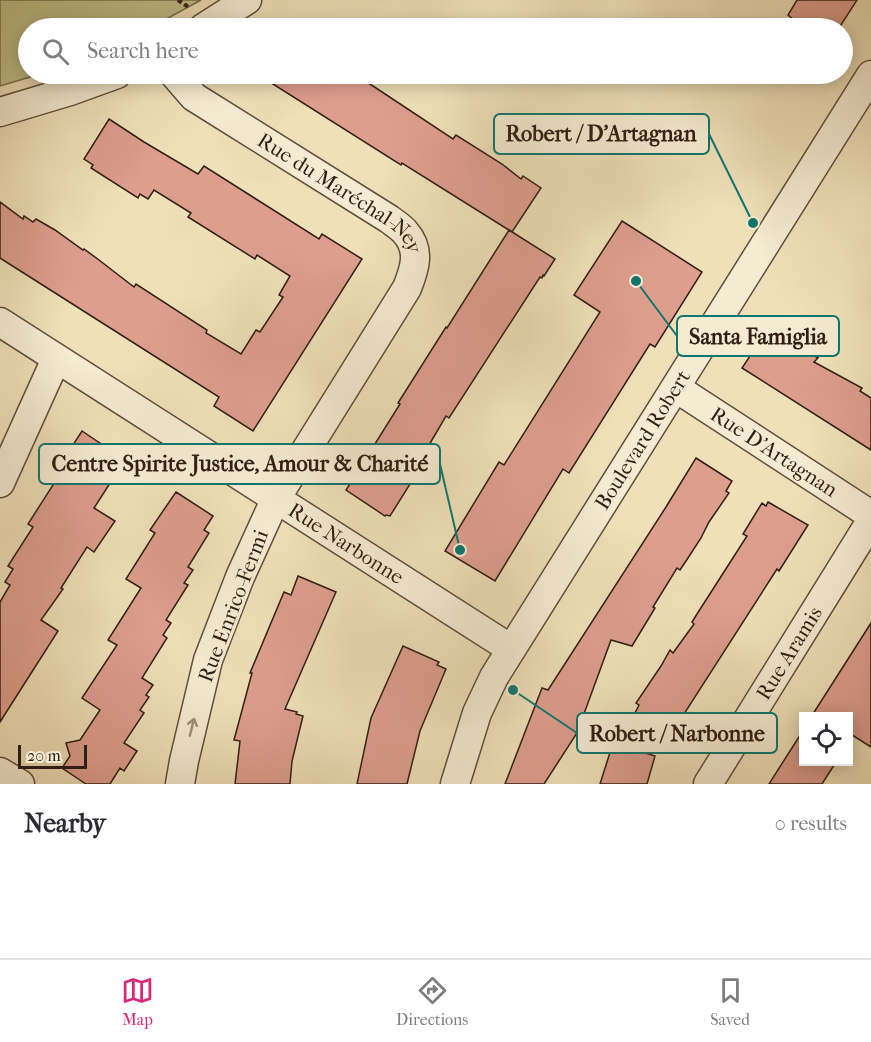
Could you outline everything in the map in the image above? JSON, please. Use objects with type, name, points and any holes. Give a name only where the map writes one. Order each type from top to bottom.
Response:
[{"type":"street","points":[[219,18],[247,0]]},
{"type":"street","name":"Boulevard Robert","points":[[455,784],[477,713],[494,677],[871,75]]},
{"type":"street","points":[[0,112],[89,84]]},
{"type":"street","name":"Rue du Maréchal-Ney","points":[[183,84],[194,97],[389,219],[405,232],[416,249],[415,270],[407,288],[275,500]]},
{"type":"street","name":"Rue Narbonne","points":[[0,322],[511,650]]},
{"type":"street","points":[[0,483],[57,359]]},
{"type":"street","name":"Rue D'Artagnan","points":[[676,388],[871,515]]},
{"type":"street","name":"Rue Enrico-Fermi","points":[[180,784],[183,761],[208,660],[240,577],[275,500]]},
{"type":"street","name":"Rue Aramis","points":[[708,784],[871,521]]},
{"type":"street","points":[[0,772],[20,784]]},
{"type":"green space","points":[[0,0],[201,0],[168,18],[18,18],[18,81],[0,86]]},
{"type":"building","points":[[797,0],[857,0],[845,18],[792,18],[788,15]]},
{"type":"building","points":[[273,84],[370,84],[453,139],[456,135],[521,179],[523,176],[541,188],[512,232],[402,163],[401,165]]},
{"type":"building","points":[[109,119],[198,174],[204,166],[319,239],[322,234],[362,259],[253,431],[214,406],[219,397],[0,258],[0,202],[23,219],[24,216],[33,222],[36,219],[55,230],[134,287],[136,284],[207,330],[206,333],[241,354],[256,330],[260,332],[283,297],[279,295],[290,276],[257,255],[255,259],[188,217],[191,213],[154,190],[148,199],[140,194],[138,198],[91,168],[93,165],[84,159]]},
{"type":"building","points":[[622,221],[702,272],[655,347],[650,344],[569,473],[563,469],[495,581],[445,551],[499,462],[504,465],[600,312],[574,295]]},
{"type":"building","points":[[509,230],[555,259],[544,276],[540,277],[449,418],[446,416],[429,445],[432,449],[390,516],[385,516],[346,490],[400,404],[398,403]]},
{"type":"building","points":[[766,332],[776,338],[779,335],[818,358],[814,362],[862,388],[860,391],[871,398],[871,450],[742,368]]},
{"type":"building","points":[[82,431],[125,460],[94,508],[115,521],[94,552],[87,547],[61,588],[63,589],[41,620],[58,631],[0,722],[0,602],[10,585],[5,582],[13,569],[8,566],[33,527],[28,524],[62,471],[58,468]]},
{"type":"building","points":[[696,458],[732,481],[726,491],[729,493],[680,570],[677,568],[632,646],[611,640],[577,733],[544,784],[505,784],[542,688],[548,690]]},
{"type":"building","points":[[176,492],[213,516],[204,530],[209,533],[188,567],[193,570],[184,583],[188,585],[166,620],[171,623],[163,635],[167,638],[142,678],[153,685],[146,695],[149,697],[140,710],[144,713],[124,743],[137,751],[124,771],[120,768],[110,784],[86,784],[62,768],[70,756],[66,743],[80,740],[100,710],[82,698],[117,645],[108,640],[141,588],[126,579],[155,533],[150,530]]},
{"type":"building","points":[[768,502],[808,525],[779,571],[777,569],[668,739],[633,717],[639,705],[636,703],[670,650],[673,653],[694,624],[692,622],[747,536],[743,534],[762,503],[766,506]]},
{"type":"building","points":[[298,576],[336,592],[285,709],[303,716],[292,761],[290,784],[235,784],[240,741],[234,740],[252,673],[250,673],[284,592],[291,595]]},
{"type":"building","points":[[871,623],[871,747],[853,736],[853,712],[814,712]]},
{"type":"building","points":[[403,646],[439,662],[437,665],[446,669],[420,731],[407,784],[357,784],[371,718]]},
{"type":"building","points":[[799,737],[799,766],[833,766],[822,784],[769,784]]},
{"type":"building","points":[[613,743],[655,756],[647,784],[600,784]]},
{"type":"place","name":"Robert / D'Artagnan","points":[[753,223]]},
{"type":"place","name":"Santa Famiglia","points":[[636,281]]},
{"type":"place","name":"Centre Spirite Justice, Amour & Charité","points":[[460,550]]},
{"type":"place","name":"Robert / Narbonne","points":[[513,690]]}]
